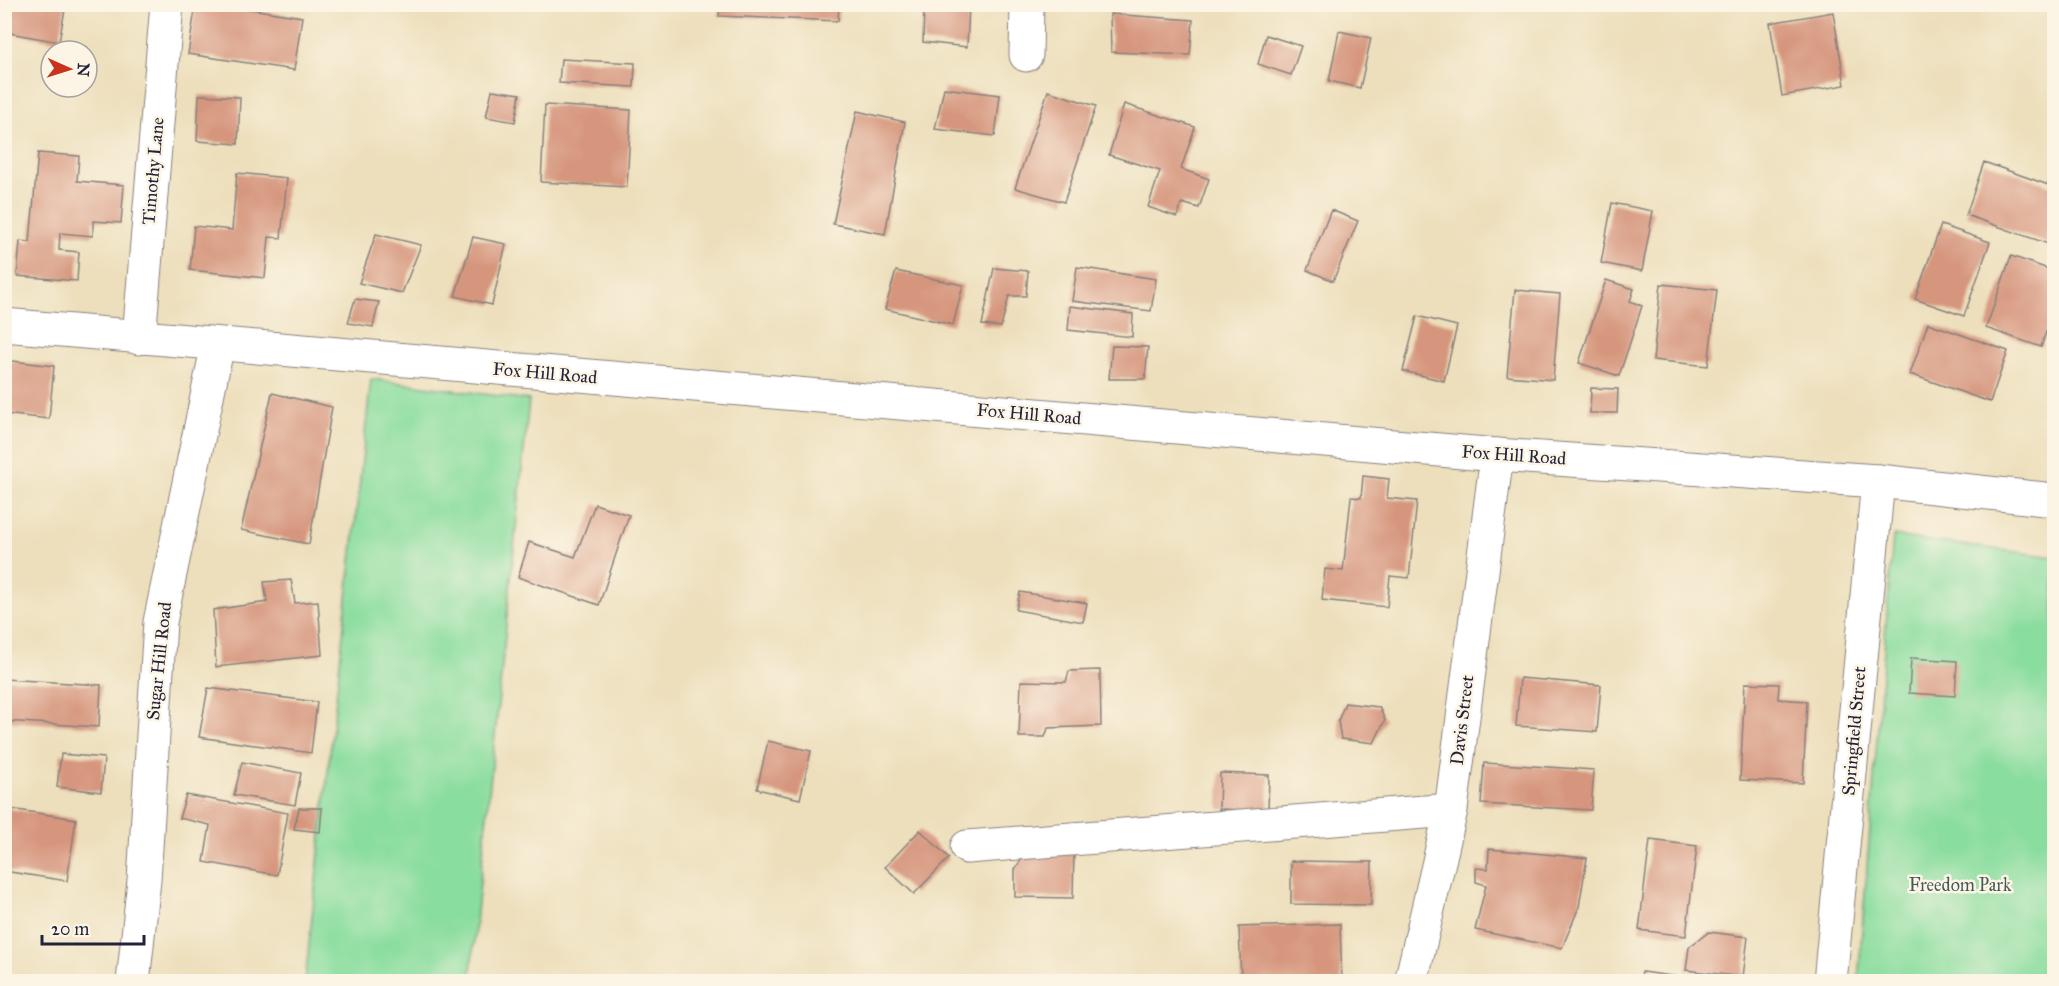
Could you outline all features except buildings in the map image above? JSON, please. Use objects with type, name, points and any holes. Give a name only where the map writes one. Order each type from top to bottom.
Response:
[{"type":"street","name":"Timothy Lane","points":[[139,338],[167,4]]},
{"type":"street","points":[[1026,55],[1027,4]]},
{"type":"street","name":"Fox Hill Road","points":[[4,325],[1497,454],[1878,481],[2055,501]]},
{"type":"street","name":"Sugar Hill Road","points":[[133,981],[144,880],[160,622],[218,344]]},
{"type":"street","name":"Davis Street","points":[[1411,981],[1451,810],[1497,454]]},
{"type":"street","name":"Springfield Street","points":[[1830,981],[1878,481]]},
{"type":"street","points":[[967,847],[1451,810]]},
{"type":"green space","points":[[371,379],[529,400],[470,981],[305,981]]},
{"type":"green space","name":"Freedom Park","points":[[1893,536],[2054,557],[2054,981],[1858,982]]}]
